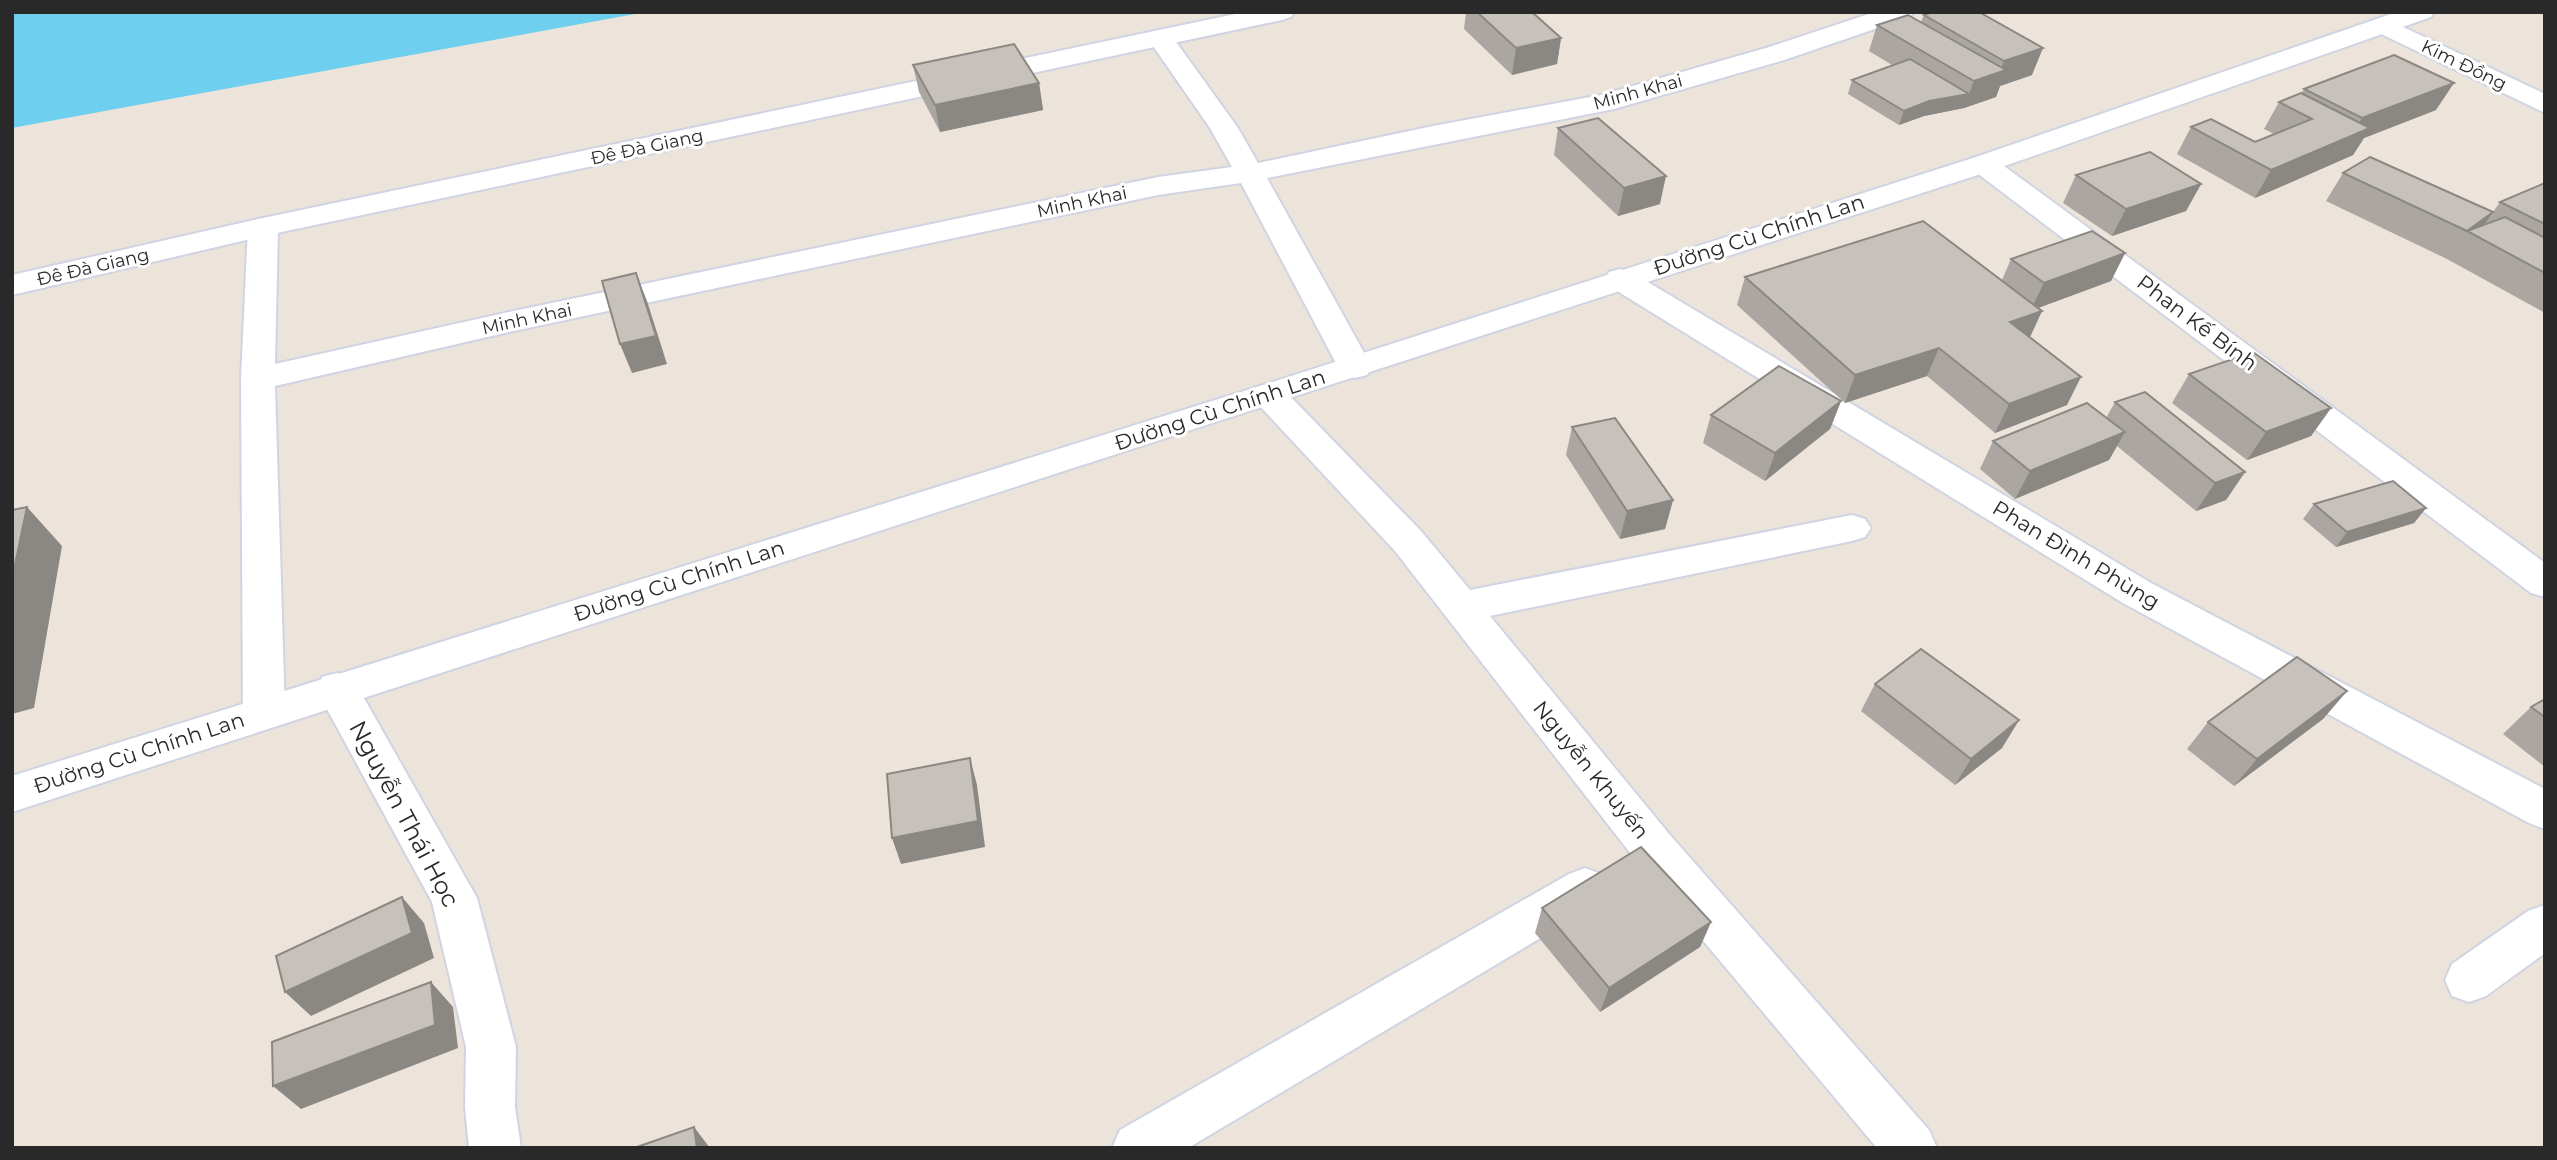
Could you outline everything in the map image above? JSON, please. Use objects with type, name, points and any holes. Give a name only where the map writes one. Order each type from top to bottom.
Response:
[{"type":"street","name":"Đê Đà Giang","points":[[12,285],[263,228],[1162,40],[1282,12]]},
{"type":"street","name":"Minh Khai","points":[[258,379],[518,320],[1157,186],[1250,173],[1604,103],[1775,54],[1902,12]]},
{"type":"street","name":"Đường Cù Chính Lan","points":[[12,794],[1269,395],[1620,279],[1983,164],[2423,12]]},
{"type":"street","name":"Kim Đồng","points":[[2384,26],[2545,105]]},
{"type":"street","points":[[1162,40],[1224,128],[1355,367]]},
{"type":"street","name":"Phan Kế Bính","points":[[1983,164],[2545,583]]},
{"type":"street","points":[[263,228],[258,379],[264,713]]},
{"type":"street","name":"Phan Đình Phùng","points":[[1620,279],[2137,593],[2545,810]]},
{"type":"street","name":"Nguyễn Khuyến","points":[[1269,395],[1408,541],[1654,849],[1911,1148]]},
{"type":"street","points":[[1461,607],[1852,528]]},
{"type":"street","name":"Nguyễn Thái Học","points":[[337,689],[454,898],[491,1047],[491,1107],[495,1148]]},
{"type":"street","points":[[1138,1148],[1654,849]]},
{"type":"street","points":[[2469,980],[2545,926]]},
{"type":"water","points":[[12,12],[646,12],[12,128]]},
{"type":"building","points":[[1477,12],[1532,12],[1561,38],[1516,48]]},
{"type":"building","points":[[1933,12],[1979,12],[2043,48],[2004,61],[1924,15]]},
{"type":"building","points":[[1908,15],[2006,70],[1974,81],[1877,25]]},
{"type":"building","points":[[1014,44],[1039,83],[935,105],[913,65]]},
{"type":"building","points":[[2394,55],[2454,83],[2362,118],[2304,89]]},
{"type":"building","points":[[1910,59],[1969,94],[1929,101],[1904,111],[1852,80]]},
{"type":"building","points":[[2301,93],[2370,128],[2271,170],[2191,127],[2211,119],[2255,142],[2312,119],[2279,102]]},
{"type":"building","points":[[1598,118],[1666,176],[1624,188],[1558,128]]},
{"type":"building","points":[[2150,152],[2201,184],[2126,209],[2076,175]]},
{"type":"building","points":[[2370,157],[2493,212],[2467,231],[2343,173]]},
{"type":"building","points":[[2545,183],[2545,224],[2500,202]]},
{"type":"building","points":[[2505,217],[2545,238],[2545,273],[2467,231]]},
{"type":"building","points":[[1923,221],[2042,311],[2010,322],[2081,377],[2009,404],[1939,348],[1855,375],[1745,277]]},
{"type":"building","points":[[2092,231],[2125,253],[2044,283],[2011,259]]},
{"type":"building","points":[[636,273],[656,336],[620,344],[602,281]]},
{"type":"building","points":[[2253,352],[2331,408],[2266,432],[2189,374]]},
{"type":"building","points":[[1779,366],[1841,401],[1775,453],[1711,415]]},
{"type":"building","points":[[2145,392],[2245,472],[2215,483],[2115,402]]},
{"type":"building","points":[[2087,403],[2125,432],[2030,471],[1993,441]]},
{"type":"building","points":[[1615,418],[1673,500],[1627,511],[1572,427]]},
{"type":"building","points":[[2393,481],[2426,508],[2347,532],[2314,504]]},
{"type":"building","points":[[27,507],[12,579],[12,510]]},
{"type":"building","points":[[1921,649],[2019,720],[1971,759],[1875,684]]},
{"type":"building","points":[[2297,657],[2347,691],[2257,759],[2208,722]]},
{"type":"building","points":[[2545,699],[2545,717],[2531,707]]},
{"type":"building","points":[[970,758],[978,821],[892,838],[887,774]]},
{"type":"building","points":[[1641,847],[1711,922],[1609,988],[1542,908]]},
{"type":"building","points":[[402,897],[412,933],[285,992],[276,956]]},
{"type":"building","points":[[431,982],[435,1025],[273,1086],[272,1042]]},
{"type":"building","points":[[694,1127],[697,1148],[634,1148]]}]
